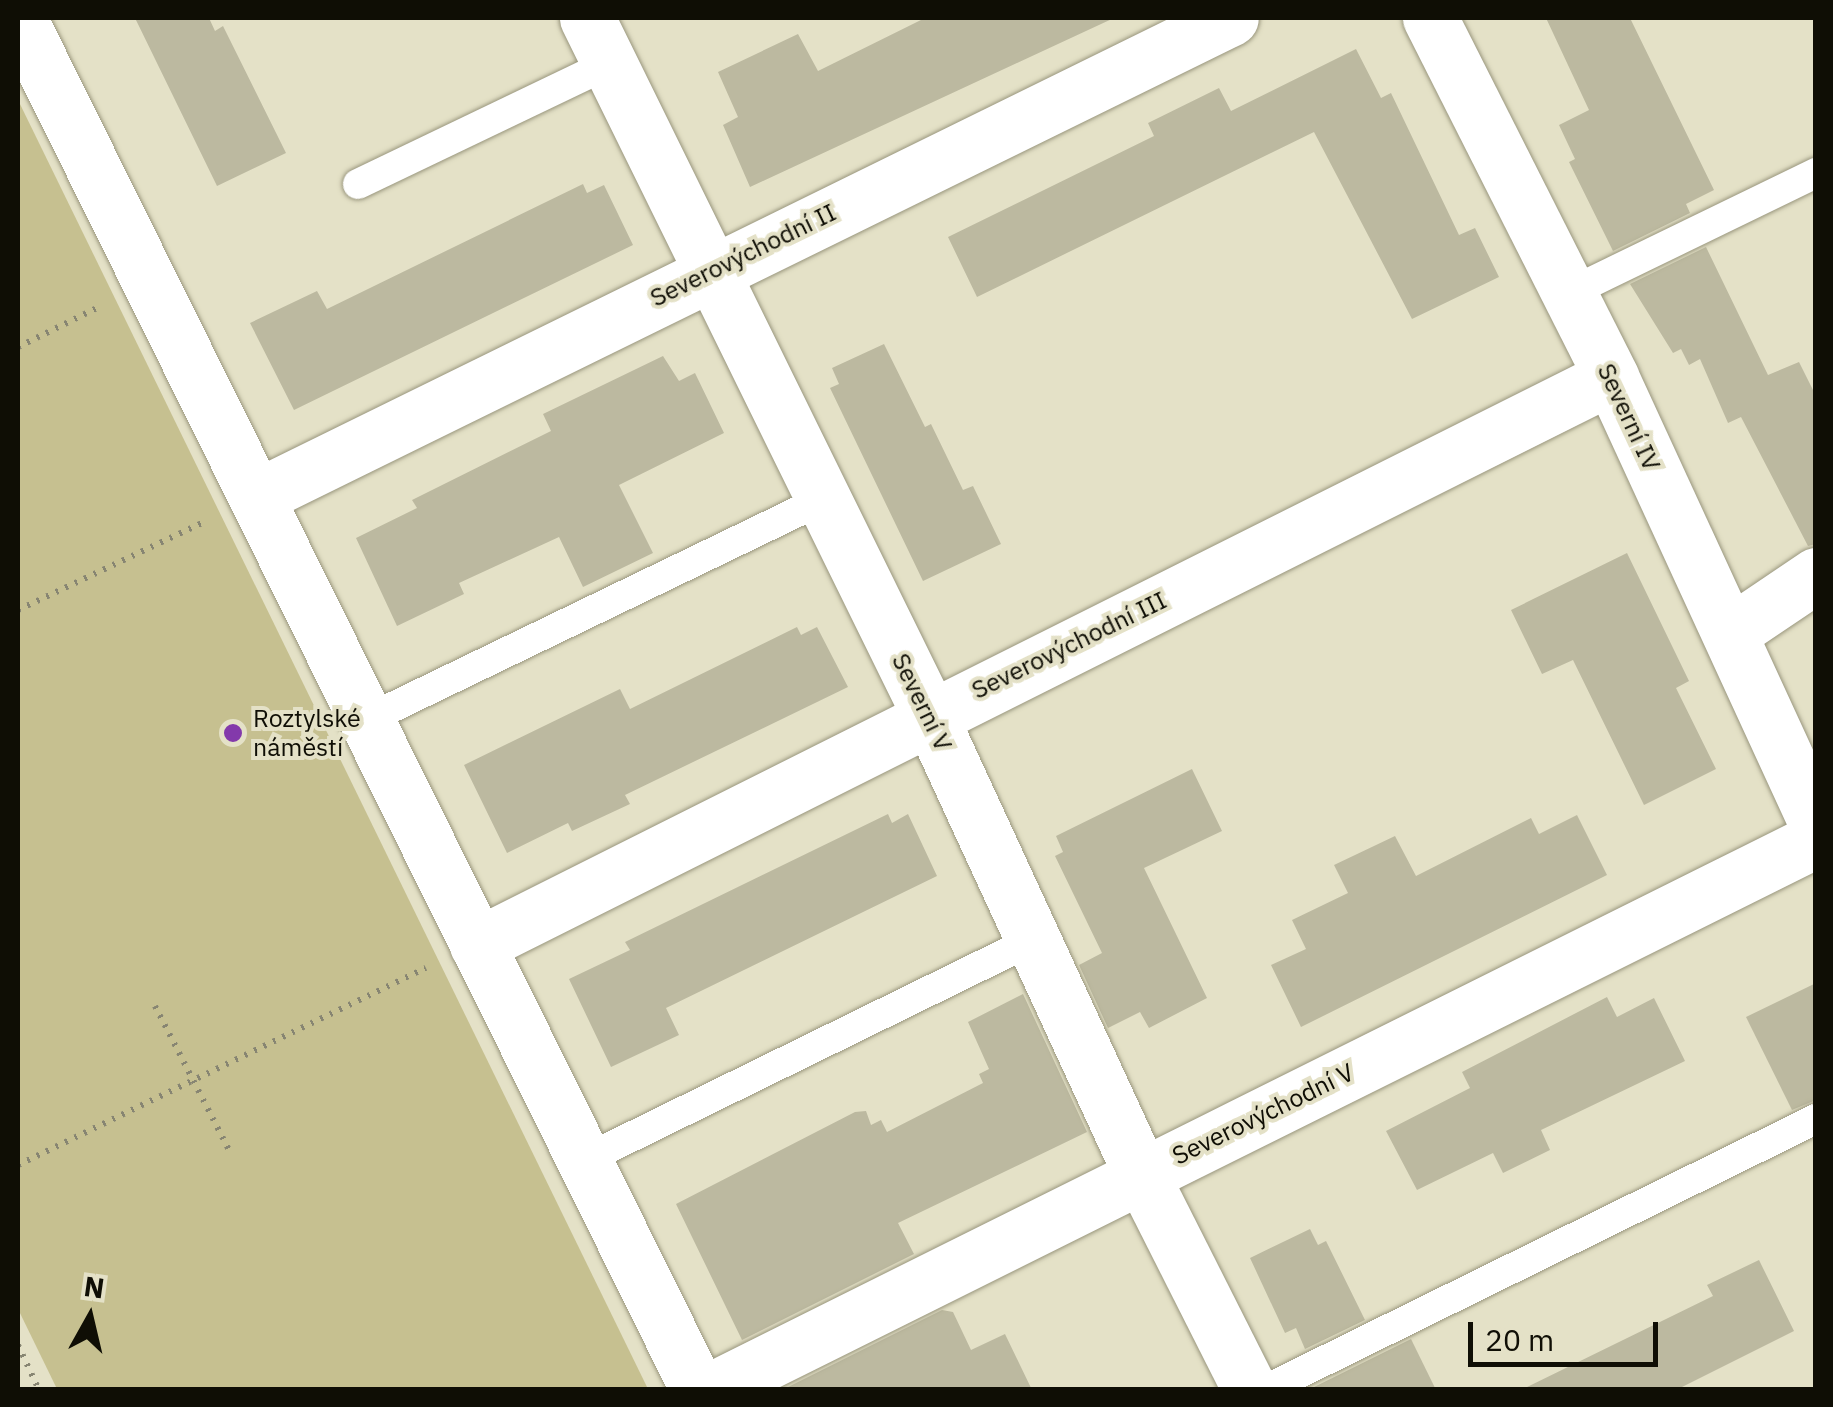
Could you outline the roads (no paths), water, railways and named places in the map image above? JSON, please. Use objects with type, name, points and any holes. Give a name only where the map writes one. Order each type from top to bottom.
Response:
[{"type":"street","points":[[19,18],[698,1390]]},
{"type":"street","name":"Severovýchodní II","points":[[256,498],[712,270],[1232,18]]},
{"type":"street","name":"Severní IV","points":[[1430,18],[1610,376],[1816,822]]},
{"type":"street","name":"Severní V","points":[[598,41],[929,714],[1140,1174],[1250,1390]]},
{"type":"street","name":"Severovýchodní III","points":[[477,945],[929,714],[1610,376]]},
{"type":"street","points":[[1730,634],[1816,575]]},
{"type":"street","name":"Severovýchodní V","points":[[711,1390],[1816,840]]},
{"type":"lane","points":[[358,184],[598,41]]},
{"type":"lane","points":[[1569,293],[1816,173]]},
{"type":"lane","points":[[366,720],[824,498]]},
{"type":"lane","points":[[584,1160],[1033,940]]},
{"type":"lane","points":[[1264,1390],[1816,1118]]},
{"type":"place","name":"Roztylské náměstí","points":[[233,733]]}]
